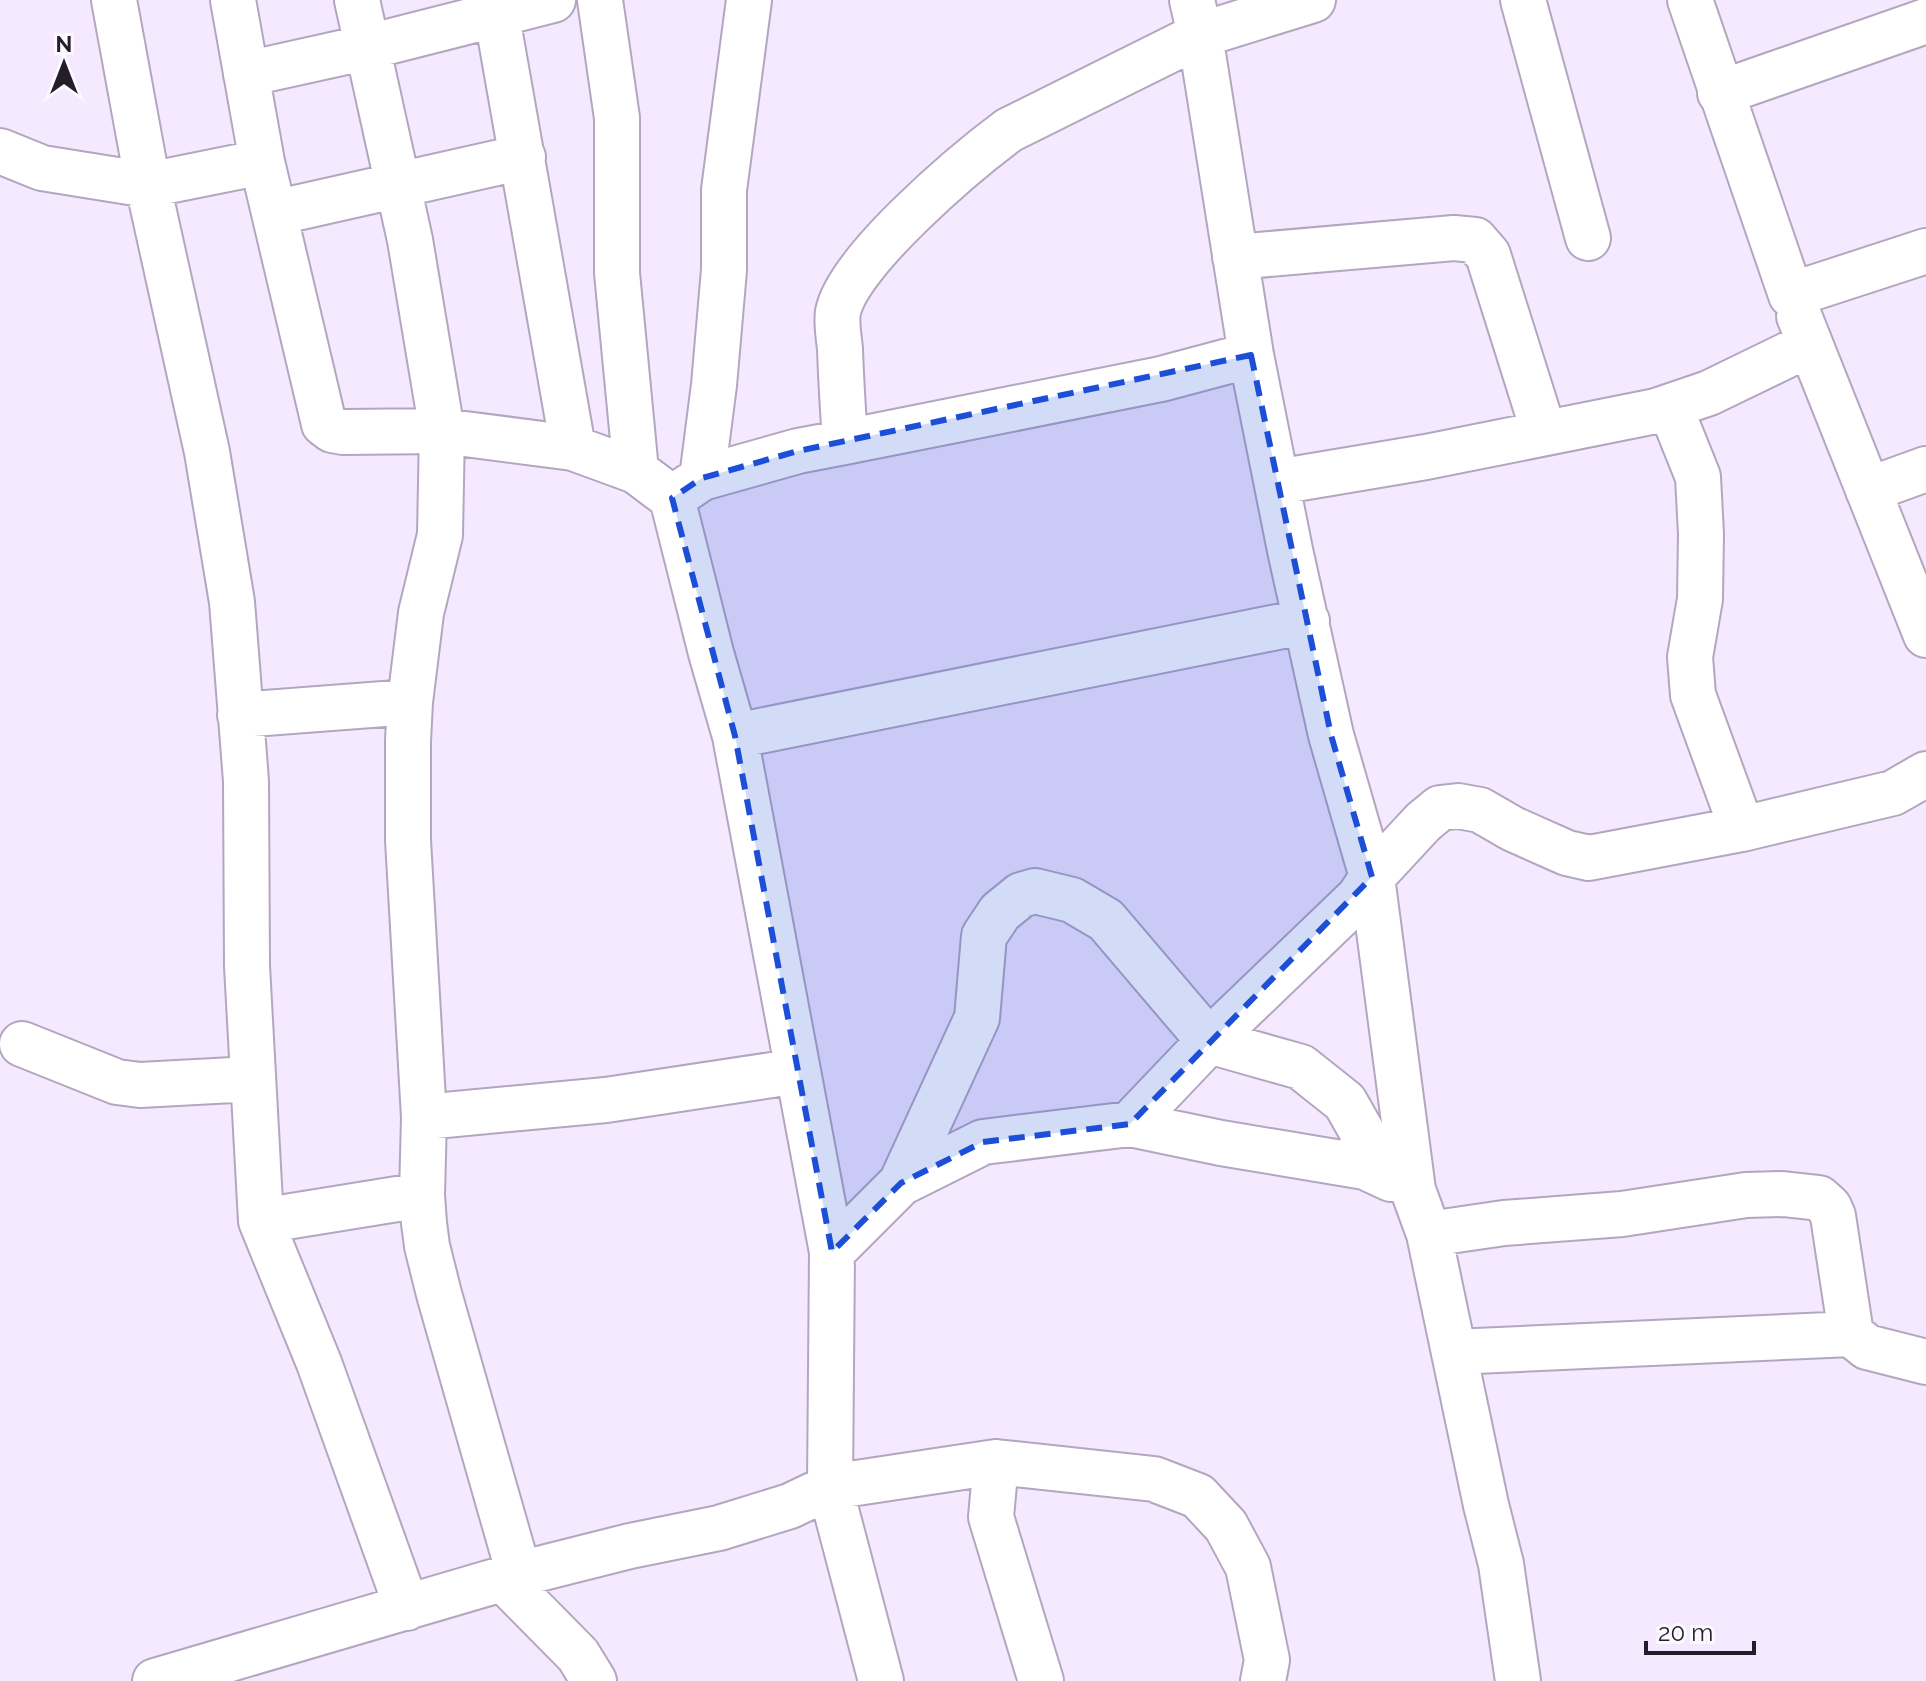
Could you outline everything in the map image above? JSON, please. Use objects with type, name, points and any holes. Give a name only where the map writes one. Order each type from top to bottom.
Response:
[{"type":"street","points":[[114,0],[148,185],[212,482],[232,602],[246,781],[247,966],[261,1221],[319,1363],[407,1608]]},
{"type":"street","points":[[233,0],[262,162],[324,424],[332,430],[442,431],[573,448],[687,488],[798,451],[1161,379],[1251,355]]},
{"type":"street","points":[[357,0],[410,240],[442,431],[440,535],[421,613],[410,702],[408,840],[424,1117],[422,1195],[427,1246],[511,1576],[578,1655],[594,1681]]},
{"type":"street","points":[[246,74],[368,47],[496,7],[553,0]]},
{"type":"street","points":[[600,0],[617,118],[617,273],[636,471]]},
{"type":"street","points":[[749,0],[724,190],[724,270],[714,385],[687,488],[711,653],[735,736],[832,1252],[830,1487],[881,1681]]},
{"type":"street","points":[[845,442],[838,312],[855,277],[927,198],[1009,130],[1196,17],[1313,0]]},
{"type":"street","points":[[1523,0],[1588,238]]},
{"type":"street","points":[[1690,0],[1791,295],[1926,635]]},
{"type":"street","points":[[496,7],[573,448]]},
{"type":"street","points":[[1196,17],[1251,355],[1331,735],[1372,877],[1413,1190],[1429,1234],[1501,1564],[1518,1681]]},
{"type":"street","points":[[1720,93],[1926,21]]},
{"type":"street","points":[[0,151],[42,168],[148,185],[262,162]]},
{"type":"street","points":[[274,213],[523,157]]},
{"type":"street","points":[[1235,257],[1454,238],[1475,240],[1488,255],[1544,433]]},
{"type":"street","points":[[1791,295],[1926,251]]},
{"type":"street","points":[[1277,482],[1670,407],[1709,393],[1810,344]]},
{"type":"street","points":[[1670,407],[1698,477],[1700,599],[1690,657],[1693,695],[1742,829]]},
{"type":"street","points":[[1868,490],[1926,469]]},
{"type":"street","points":[[735,736],[1307,621]]},
{"type":"street","points":[[240,715],[410,702]]},
{"type":"street","points":[[1130,1124],[1209,1041],[1359,897],[1372,877],[1440,808],[1458,806],[1480,810],[1513,829],[1567,853],[1589,858],[1742,829],[1893,793],[1926,774]]},
{"type":"street","points":[[901,1183],[977,1018],[984,936],[1000,912],[1021,895],[1035,891],[1072,900],[1106,920],[1209,1041],[1301,1067],[1345,1102],[1362,1132],[1365,1167]]},
{"type":"street","points":[[22,1044],[117,1082],[140,1085],[252,1079]]},
{"type":"street","points":[[424,1117],[606,1100],[798,1071]]},
{"type":"street","points":[[832,1252],[901,1183],[983,1142],[1130,1124],[1365,1167],[1413,1190]]},
{"type":"street","points":[[1429,1234],[1504,1223],[1622,1214],[1746,1195],[1783,1194],[1819,1198],[1833,1216],[1851,1334]]},
{"type":"street","points":[[261,1221],[422,1195]]},
{"type":"street","points":[[1454,1352],[1851,1334],[1867,1347],[1926,1362]]},
{"type":"street","points":[[996,1462],[991,1517],[1041,1681]]},
{"type":"street","points":[[155,1681],[250,1668],[407,1608],[511,1576],[630,1546],[719,1528],[790,1506],[830,1487],[996,1462],[1154,1479],[1198,1496],[1226,1526],[1248,1567],[1267,1660],[1263,1681]]},
{"type":"highlighted area","points":[[1251,355],[1331,735],[1372,877],[1130,1124],[983,1142],[901,1183],[832,1252],[735,736],[672,498],[702,478],[798,451]]}]
